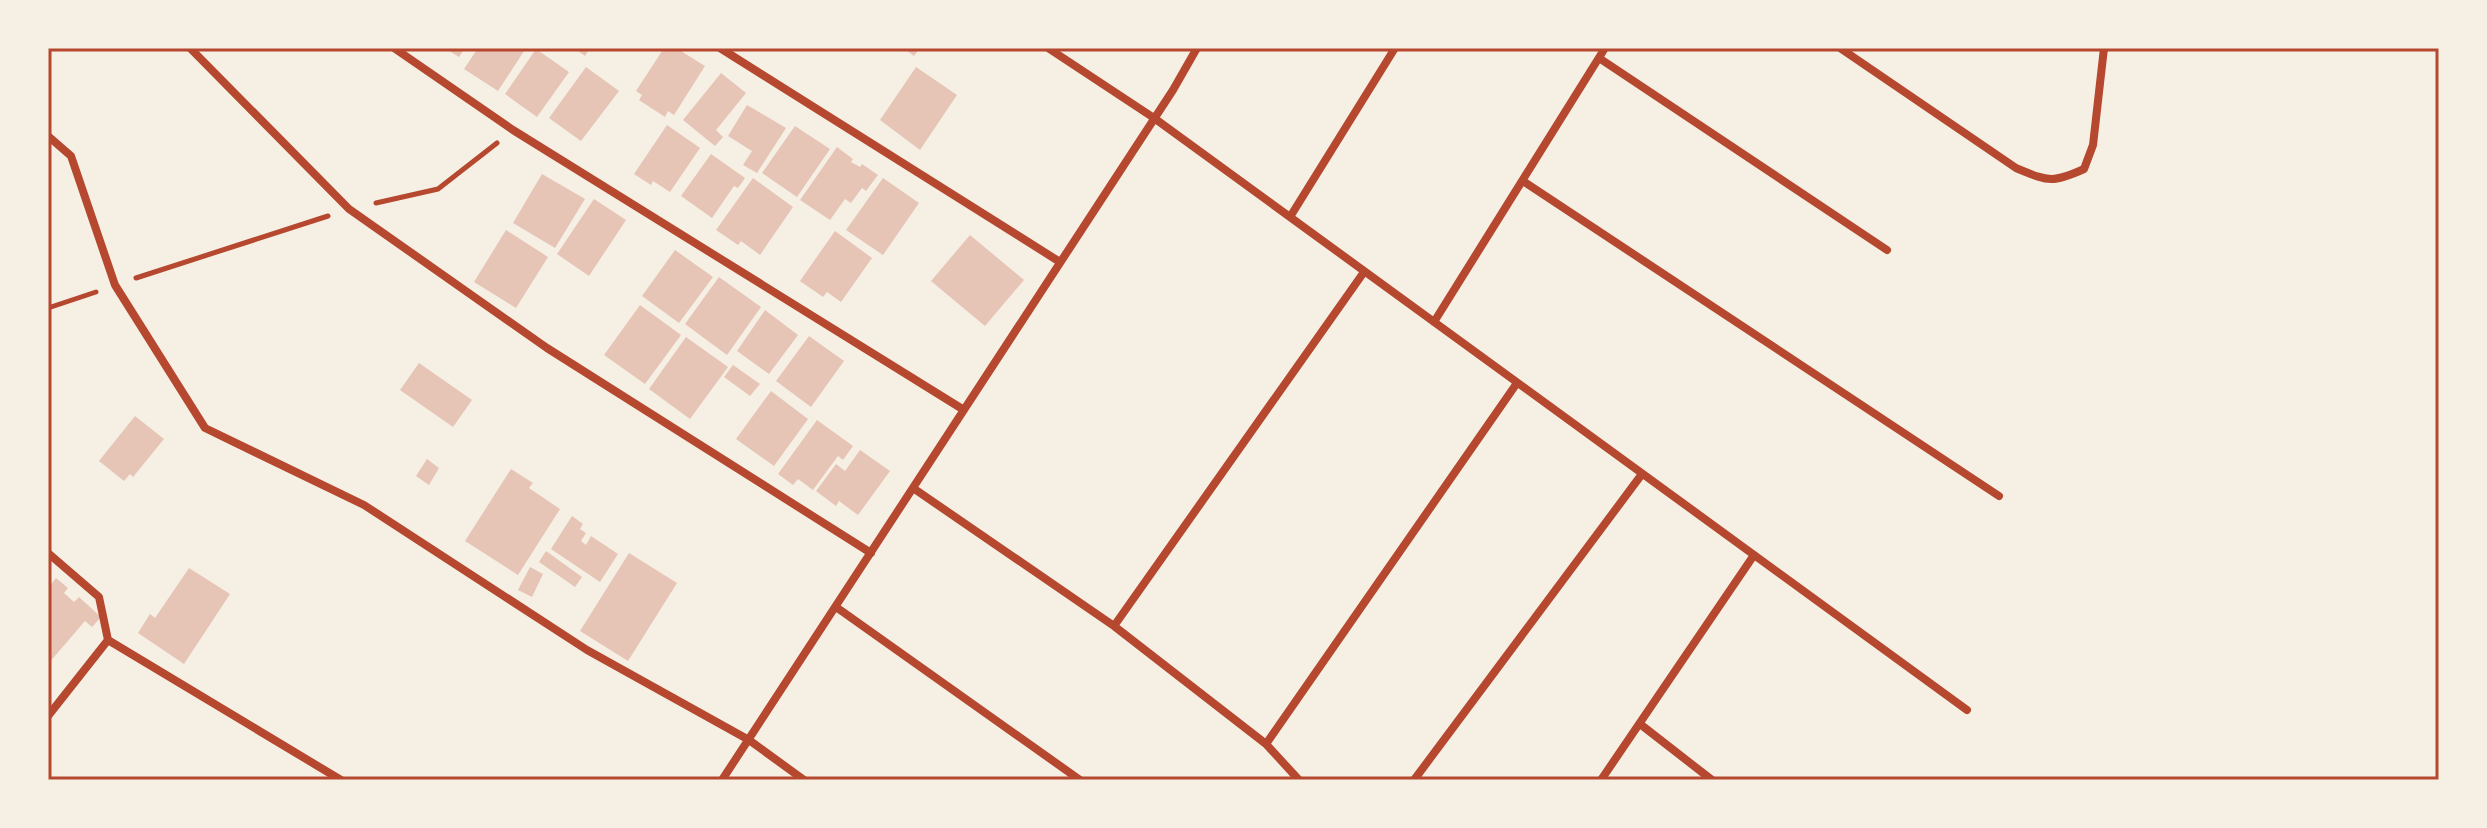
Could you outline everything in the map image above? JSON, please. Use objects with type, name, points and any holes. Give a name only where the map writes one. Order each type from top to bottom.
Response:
[{"type":"street","points":[[190,48],[349,209],[547,348],[871,553]]},
{"type":"street","points":[[394,48],[513,130],[964,410]]},
{"type":"street","points":[[720,48],[1060,262]]},
{"type":"street","points":[[1048,48],[1154,118],[1967,710]]},
{"type":"street","points":[[722,780],[1197,48]]},
{"type":"street","points":[[1290,217],[1395,48]]},
{"type":"street","points":[[1434,322],[1605,48]]},
{"type":"street","points":[[1840,48],[2016,168],[2046,180],[2064,178],[2084,169],[2093,145],[2104,48]]},
{"type":"street","points":[[1599,58],[1887,250]]},
{"type":"street","points":[[48,136],[71,156],[115,285],[205,428],[364,505],[587,650],[749,740],[804,780]]},
{"type":"street","points":[[1523,181],[1999,496]]},
{"type":"street","points":[[1114,626],[1364,272]]},
{"type":"street","points":[[1266,744],[1517,383]]},
{"type":"street","points":[[1414,780],[1642,474]]},
{"type":"street","points":[[913,488],[1114,626],[1266,744],[1299,780]]},
{"type":"street","points":[[48,553],[99,597],[108,640],[341,780]]},
{"type":"street","points":[[1601,780],[1754,555]]},
{"type":"street","points":[[836,607],[1080,780]]},
{"type":"street","points":[[48,716],[108,640]]},
{"type":"street","points":[[1640,724],[1712,780]]},
{"type":"path","points":[[48,308],[349,209],[438,189],[513,130]]},
{"type":"building","points":[[445,48],[465,48],[459,57]]},
{"type":"building","points":[[478,48],[526,48],[498,91],[464,69]]},
{"type":"building","points":[[574,48],[590,48],[585,56]]},
{"type":"building","points":[[664,48],[676,48],[705,66],[674,115],[668,111],[665,117],[639,100],[642,95],[636,91]]},
{"type":"building","points":[[903,48],[920,48],[914,56]]},
{"type":"building","points":[[536,49],[569,72],[537,117],[505,94]]},
{"type":"building","points":[[586,67],[619,91],[581,141],[549,118]]},
{"type":"building","points":[[916,67],[957,95],[920,150],[880,120]]},
{"type":"building","points":[[721,73],[746,93],[716,130],[723,137],[715,146],[683,120]]},
{"type":"building","points":[[747,105],[786,128],[757,173],[743,165],[752,151],[728,136]]},
{"type":"building","points":[[667,125],[700,148],[670,192],[634,174]]},
{"type":"building","points":[[795,126],[830,149],[797,197],[762,173]]},
{"type":"building","points":[[837,147],[853,159],[851,162],[860,167],[862,164],[878,175],[866,191],[862,188],[851,203],[845,199],[830,220],[800,200]]},
{"type":"building","points":[[711,154],[745,178],[738,188],[734,186],[712,218],[681,196]]},
{"type":"building","points":[[542,174],[585,199],[555,248],[513,223]]},
{"type":"building","points":[[753,178],[793,207],[760,255],[741,241],[738,245],[716,230]]},
{"type":"building","points":[[883,178],[919,203],[883,255],[846,230]]},
{"type":"building","points":[[594,199],[626,220],[589,276],[557,254]]},
{"type":"building","points":[[506,230],[548,257],[516,308],[474,282]]},
{"type":"building","points":[[835,231],[872,258],[841,302],[827,292],[823,297],[800,281]]},
{"type":"building","points":[[970,235],[1024,280],[985,326],[931,281]]},
{"type":"building","points":[[675,250],[713,277],[679,323],[642,296]]},
{"type":"building","points":[[719,277],[761,307],[727,355],[685,324]]},
{"type":"building","points":[[640,305],[681,335],[645,384],[604,355]]},
{"type":"building","points":[[765,310],[798,335],[769,374],[737,351]]},
{"type":"building","points":[[809,336],[844,361],[811,407],[776,381]]},
{"type":"building","points":[[686,337],[728,367],[690,419],[649,389]]},
{"type":"building","points":[[419,363],[472,400],[453,427],[400,390]]},
{"type":"building","points":[[733,365],[760,384],[750,396],[724,377]]},
{"type":"building","points":[[771,391],[808,419],[774,466],[736,439]]},
{"type":"building","points":[[135,416],[164,439],[133,477],[130,474],[124,481],[99,461]]},
{"type":"building","points":[[817,420],[853,446],[843,460],[838,456],[813,490],[798,479],[793,485],[778,474]]},
{"type":"building","points":[[860,450],[890,471],[858,515],[839,501],[836,506],[816,491],[836,464],[845,471]]},
{"type":"building","points":[[427,459],[439,468],[429,485],[416,476]]},
{"type":"building","points":[[511,469],[533,483],[529,488],[560,509],[518,575],[465,541]]},
{"type":"building","points":[[572,516],[583,524],[580,529],[586,533],[581,541],[586,545],[591,536],[618,554],[600,582],[551,549]]},
{"type":"building","points":[[546,551],[582,577],[575,587],[539,562]]},
{"type":"building","points":[[629,553],[677,583],[628,661],[580,631]]},
{"type":"building","points":[[530,567],[543,574],[532,597],[518,590]]},
{"type":"building","points":[[189,568],[230,594],[184,664],[138,633],[150,614],[155,618]]},
{"type":"building","points":[[56,578],[68,588],[64,593],[74,602],[79,597],[101,617],[92,627],[85,621],[48,664],[48,588]]}]
